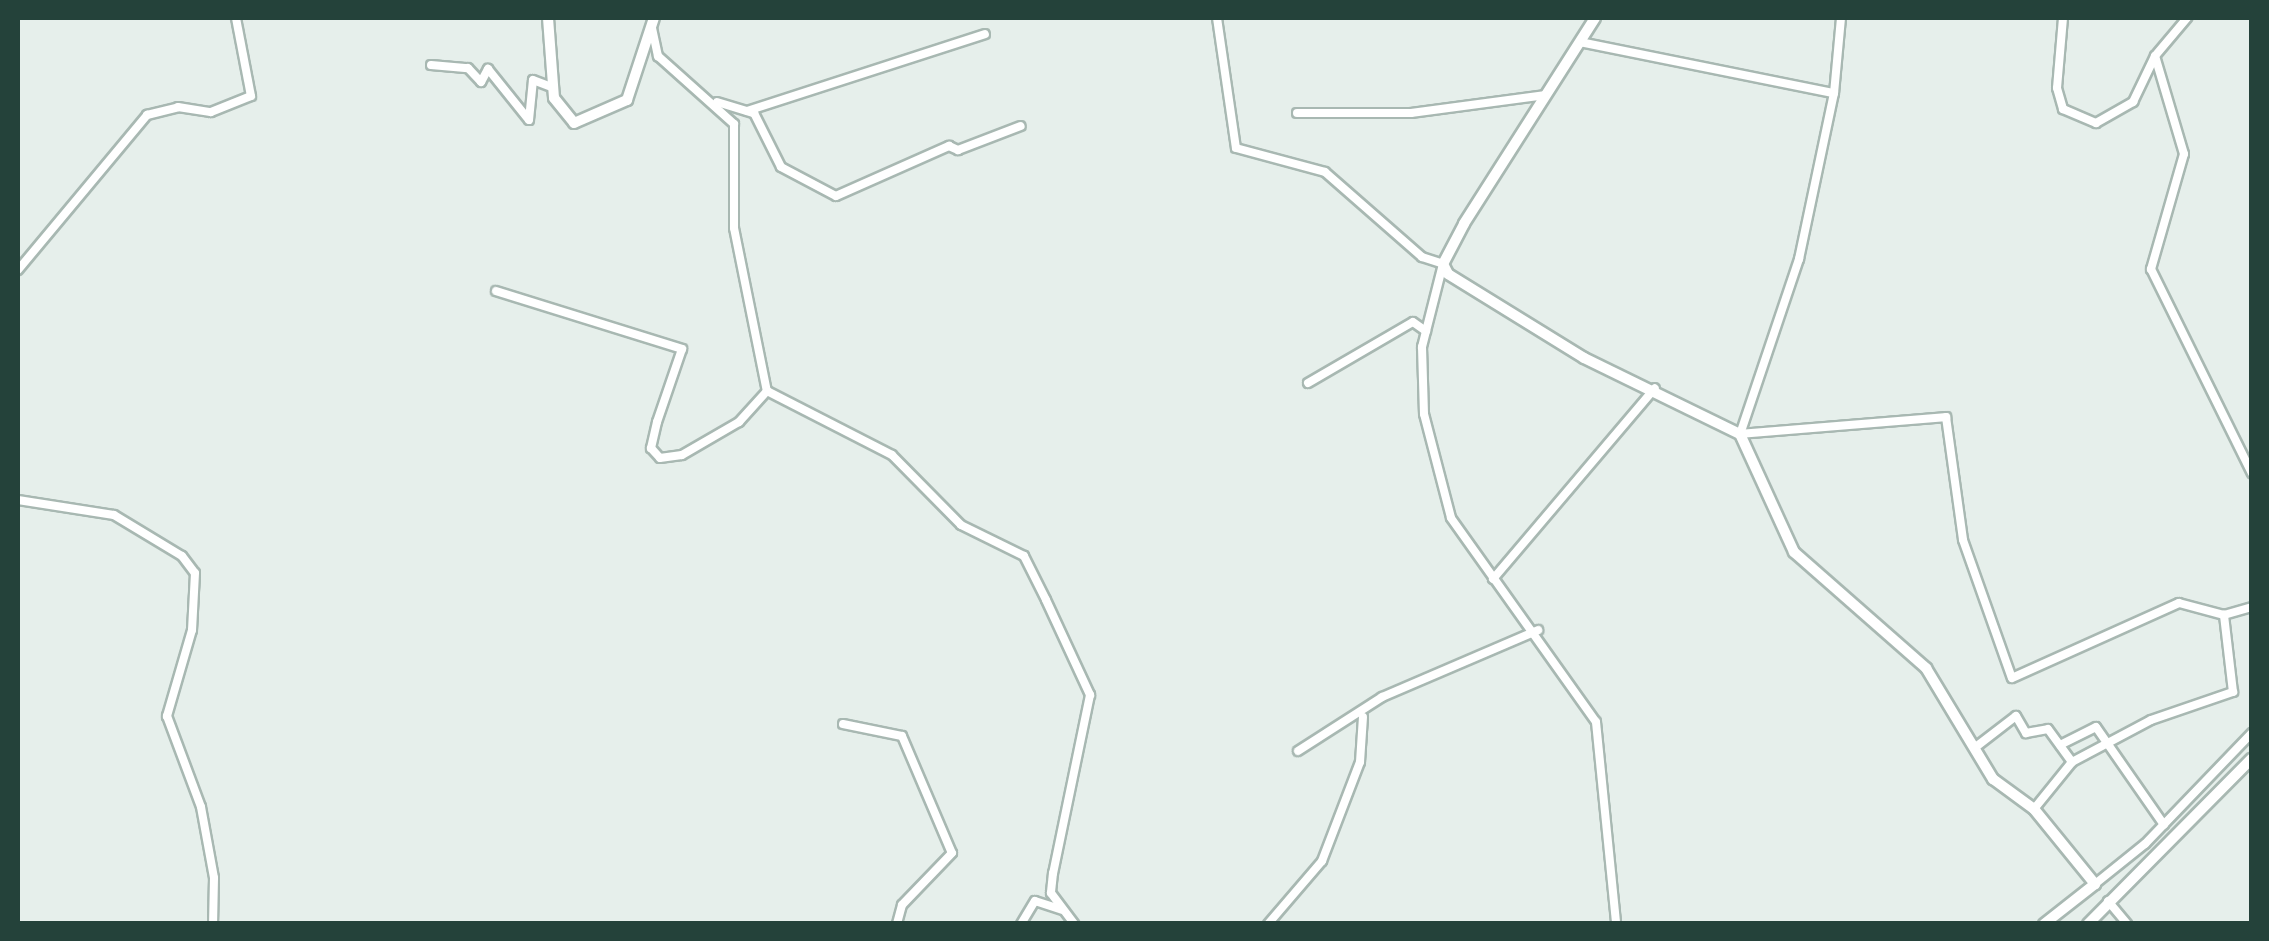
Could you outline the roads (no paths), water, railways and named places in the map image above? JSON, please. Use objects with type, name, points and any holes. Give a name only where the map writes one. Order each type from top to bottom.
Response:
[{"type":"street","points":[[18,270],[147,115],[178,106],[235,108],[251,96],[236,18]]},
{"type":"street","points":[[548,18],[551,87],[574,122],[627,100],[653,20]]},
{"type":"street","points":[[1217,18],[1236,148],[1325,172],[1422,257],[1443,264],[1455,282],[1568,348],[1655,388],[1740,434],[1946,416],[1963,540],[2012,678],[2180,603],[2224,616],[2252,607]]},
{"type":"street","points":[[1595,18],[1443,264],[1426,330],[1424,414],[1451,518],[1493,579],[1538,630],[1596,722],[1616,924]]},
{"type":"street","points":[[1840,18],[1834,93],[1799,258],[1740,434],[1794,552],[1926,668],[1977,746],[1993,779],[2034,810],[2094,884]]},
{"type":"street","points":[[2063,18],[2057,88],[2074,119],[2116,116],[2134,102],[2154,56],[2187,18]]},
{"type":"street","points":[[653,20],[658,56],[717,102],[734,124],[734,228],[767,391]]},
{"type":"street","points":[[717,102],[747,110],[985,34]]},
{"type":"street","points":[[1580,42],[1834,93]]},
{"type":"street","points":[[2154,56],[2184,154],[2151,269],[2252,472]]},
{"type":"street","points":[[431,65],[468,68],[482,82],[488,69],[528,120],[532,80],[551,87]]},
{"type":"street","points":[[1297,113],[1412,113],[1546,95]]},
{"type":"street","points":[[747,110],[781,167],[836,196],[949,146],[958,150],[1022,126]]},
{"type":"street","points":[[496,291],[682,349],[656,422],[651,448],[660,458],[682,455],[738,422],[767,391]]},
{"type":"street","points":[[1308,383],[1413,322],[1426,330]]},
{"type":"street","points":[[1493,579],[1655,388]]},
{"type":"street","points":[[767,391],[892,454],[961,525],[1024,556],[1090,695],[1053,873],[1052,894],[1074,924]]},
{"type":"street","points":[[18,500],[114,515],[182,556],[195,573],[192,630],[167,716],[201,808],[213,924]]},
{"type":"street","points":[[2034,810],[2072,762],[2232,692],[2224,616]]},
{"type":"street","points":[[1298,751],[1382,696],[1538,630]]},
{"type":"street","points":[[1268,924],[1322,861],[1360,762],[1363,716]]},
{"type":"street","points":[[1977,746],[2016,716],[2026,733],[2048,729],[2072,762]]},
{"type":"street","points":[[843,724],[902,736],[952,854],[902,905],[897,924]]},
{"type":"street","points":[[2060,745],[2096,726],[2164,825]]},
{"type":"street","points":[[2044,924],[2164,825],[2252,733]]},
{"type":"street","points":[[2088,924],[2252,758]]},
{"type":"street","points":[[2108,900],[2127,924]]},
{"type":"street","points":[[1021,924],[1036,901],[1066,912]]}]
